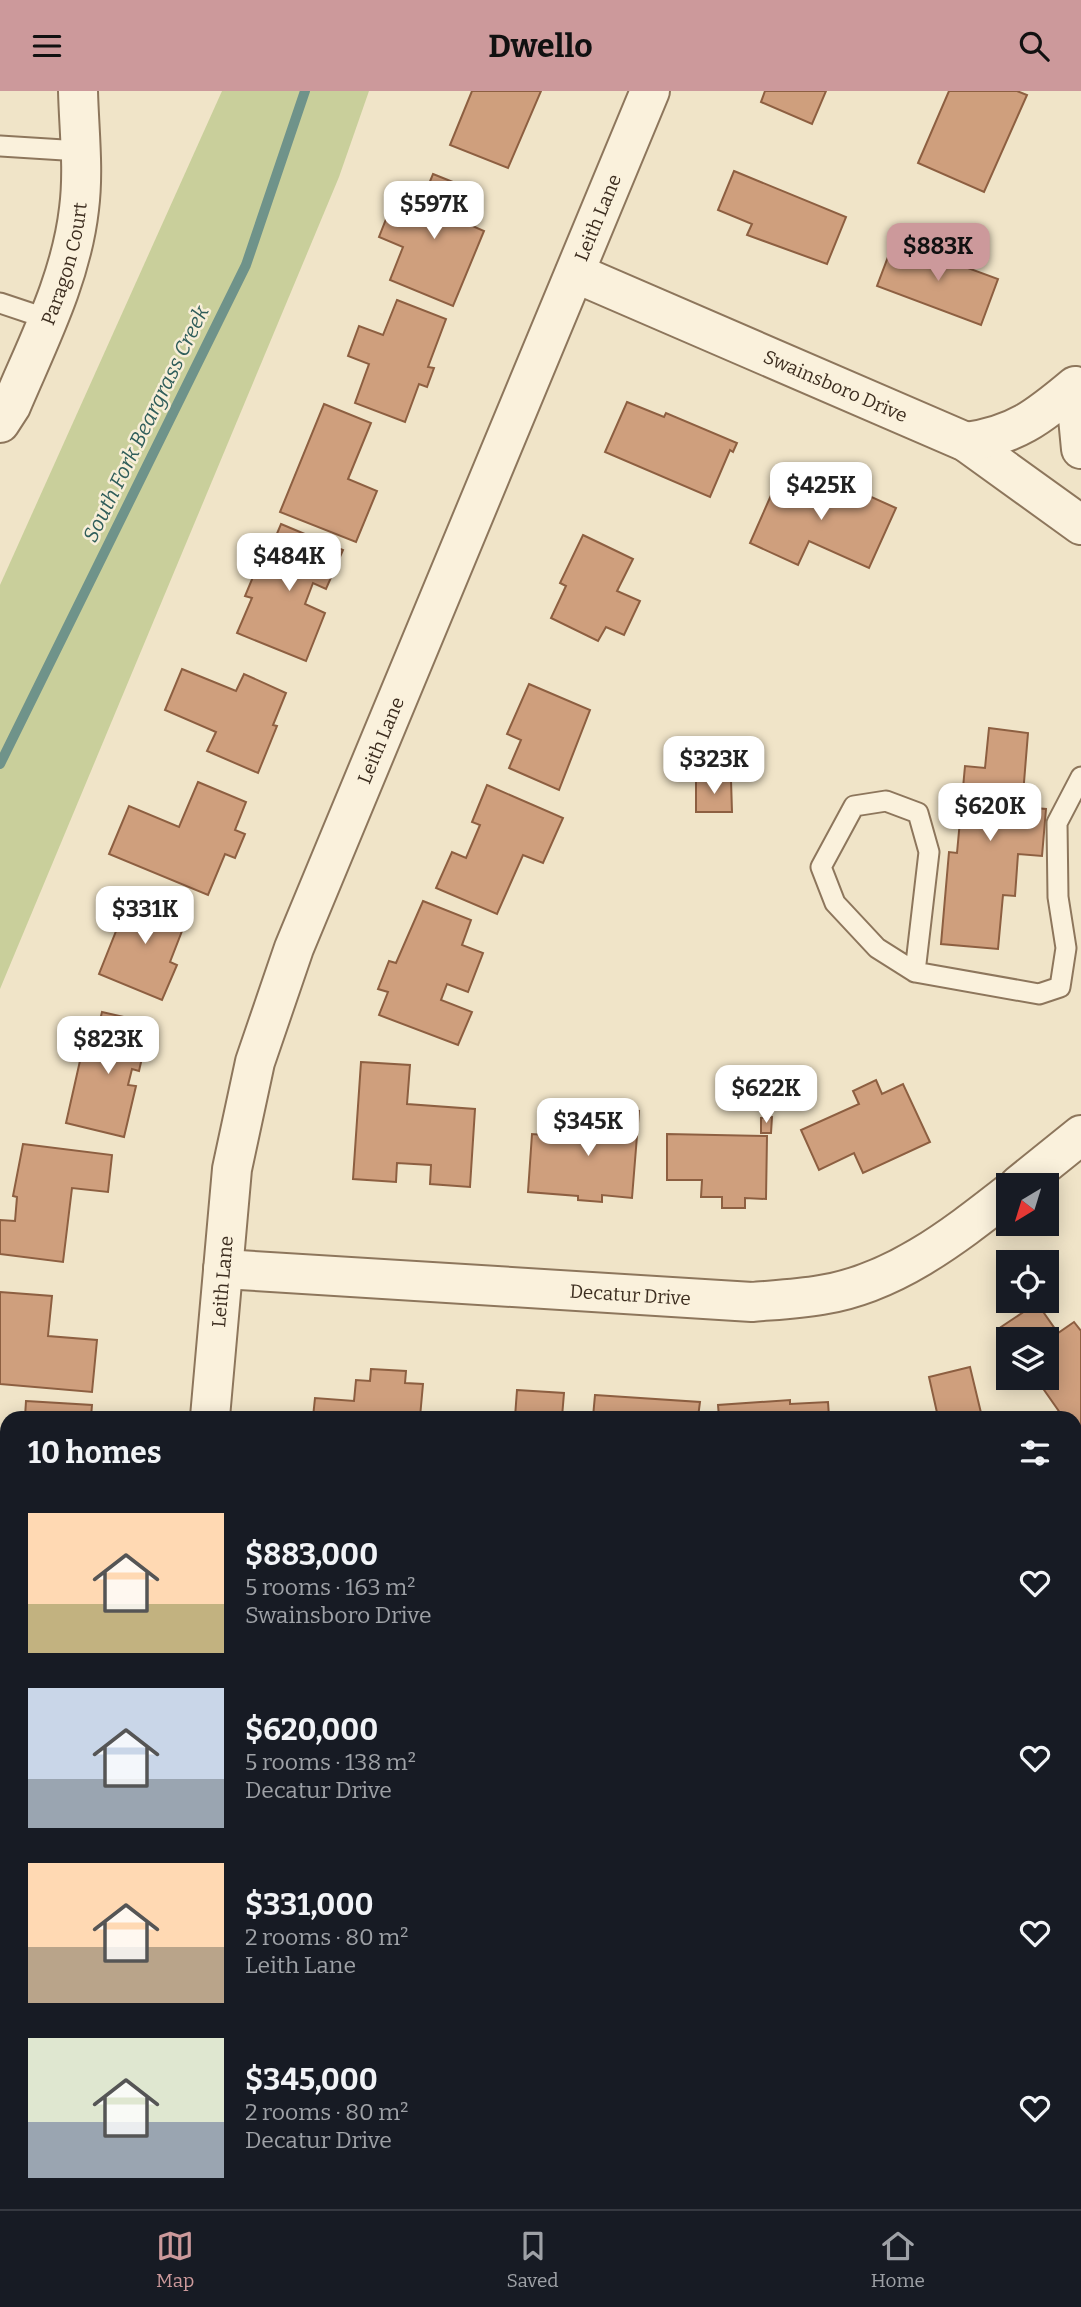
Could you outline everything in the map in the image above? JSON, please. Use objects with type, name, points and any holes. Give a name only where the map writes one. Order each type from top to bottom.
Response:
[{"type":"street","name":"Paragon Court","points":[[0,423],[11,406],[48,319],[72,249],[79,209],[78,91]]},
{"type":"street","name":"Leith Lane","points":[[211,1411],[232,1169],[255,1062],[294,948],[650,91]]},
{"type":"street","name":"Swainsboro Drive","points":[[575,273],[966,442],[1081,525]]},
{"type":"street","points":[[966,442],[988,439],[1033,422],[1078,378]]},
{"type":"street","points":[[1078,378],[1081,449]]},
{"type":"street","points":[[1036,1173],[1078,1144]]},
{"type":"street","name":"Decatur Drive","points":[[223,1269],[752,1302],[823,1295],[892,1272],[956,1235],[996,1203]]},
{"type":"lane","points":[[0,146],[80,151]]},
{"type":"lane","points":[[0,303],[48,319]]},
{"type":"lane","points":[[915,972],[929,852],[918,813],[886,801],[854,806],[821,867],[835,903],[877,949],[915,972],[1039,994],[1060,987],[1074,951],[1058,897],[1057,823],[1081,777]]},
{"type":"green space","points":[[222,91],[369,91],[339,177],[0,989],[0,585]]},
{"type":"building","points":[[472,91],[541,91],[508,168],[450,145]]},
{"type":"building","points":[[765,91],[826,91],[812,124],[761,102]]},
{"type":"building","points":[[949,91],[1017,91],[1027,95],[984,192],[918,163]]},
{"type":"building","points":[[734,171],[846,217],[827,264],[747,235],[752,224],[718,210]]},
{"type":"building","points":[[433,174],[473,190],[461,221],[484,231],[453,306],[390,280],[403,247],[379,237],[392,204],[417,213]]},
{"type":"building","points":[[894,241],[998,279],[981,325],[877,286]]},
{"type":"building","points":[[397,300],[446,319],[428,367],[434,368],[427,387],[419,384],[405,422],[355,403],[369,364],[348,356],[359,326],[383,335]]},
{"type":"building","points":[[627,402],[664,417],[666,413],[737,443],[733,452],[730,450],[710,497],[605,452]]},
{"type":"building","points":[[324,404],[371,423],[348,479],[377,491],[356,542],[280,512]]},
{"type":"building","points":[[783,468],[818,483],[816,488],[850,504],[856,490],[896,508],[869,568],[809,541],[798,565],[750,543]]},
{"type":"building","points":[[281,524],[343,550],[326,589],[313,583],[305,604],[325,613],[306,661],[237,633],[252,598],[245,596],[255,572],[260,574]]},
{"type":"building","points":[[583,535],[633,559],[617,591],[640,601],[624,635],[606,627],[598,641],[551,618],[566,586],[560,583]]},
{"type":"building","points":[[182,669],[236,691],[244,674],[286,693],[273,725],[277,726],[258,773],[207,751],[216,732],[165,710]]},
{"type":"building","points":[[529,684],[590,710],[559,790],[509,768],[521,740],[507,734]]},
{"type":"building","points":[[989,728],[1028,733],[1022,807],[1046,809],[1042,856],[1018,854],[1015,896],[1003,895],[998,949],[941,944],[949,852],[957,853],[965,766],[985,768]]},
{"type":"building","points":[[696,780],[731,780],[732,812],[696,812]]},
{"type":"building","points":[[198,782],[246,802],[235,830],[245,834],[235,858],[225,854],[208,895],[109,854],[129,806],[179,827]]},
{"type":"building","points":[[487,785],[563,818],[543,863],[523,855],[497,914],[436,888],[452,852],[466,858],[480,825],[472,822]]},
{"type":"building","points":[[132,891],[189,913],[170,962],[177,965],[162,1000],[99,974]]},
{"type":"building","points":[[423,901],[471,920],[462,945],[483,953],[468,992],[447,984],[441,1000],[472,1012],[458,1045],[379,1015],[388,992],[378,989],[389,961],[396,963]]},
{"type":"building","points":[[102,1012],[150,1023],[139,1071],[132,1069],[128,1085],[136,1086],[124,1137],[66,1123],[84,1043],[94,1045]]},
{"type":"building","points":[[361,1062],[410,1065],[407,1104],[475,1109],[470,1187],[430,1184],[431,1165],[397,1163],[396,1182],[353,1179]]},
{"type":"building","points":[[876,1080],[882,1094],[903,1084],[930,1142],[863,1173],[854,1153],[819,1170],[801,1130],[859,1104],[853,1091]]},
{"type":"building","points":[[588,1107],[639,1111],[632,1198],[602,1195],[602,1202],[578,1200],[578,1196],[528,1192],[532,1134],[586,1138]]},
{"type":"building","points":[[772,1117],[771,1133],[761,1133],[761,1118]]},
{"type":"building","points":[[667,1134],[767,1136],[766,1199],[745,1198],[745,1208],[722,1208],[722,1197],[701,1197],[702,1180],[667,1180]]},
{"type":"building","points":[[23,1144],[112,1155],[108,1192],[72,1188],[63,1262],[0,1254],[0,1220],[15,1221],[17,1197],[13,1196]]},
{"type":"building","points":[[0,1292],[52,1296],[48,1336],[97,1340],[92,1392],[0,1384]]},
{"type":"building","points":[[1022,1313],[1044,1313],[1054,1327],[1001,1327]]},
{"type":"building","points":[[1074,1322],[1081,1331],[1081,1411],[1059,1411],[1044,1390],[1059,1390],[1059,1332]]},
{"type":"building","points":[[970,1367],[981,1411],[937,1411],[929,1377]]},
{"type":"building","points":[[371,1369],[406,1371],[405,1383],[423,1384],[421,1411],[314,1411],[315,1398],[354,1401],[356,1380],[370,1381]]},
{"type":"building","points":[[517,1390],[564,1393],[562,1411],[515,1411]]},
{"type":"building","points":[[595,1395],[700,1402],[699,1411],[594,1411]]},
{"type":"building","points":[[790,1400],[790,1404],[828,1402],[829,1411],[718,1411],[718,1405]]},
{"type":"building","points":[[26,1401],[92,1405],[92,1411],[25,1411]]},
{"type":"waterway","name":"South Fork Beargrass Creek","points":[[0,764],[246,265],[305,91]]}]
